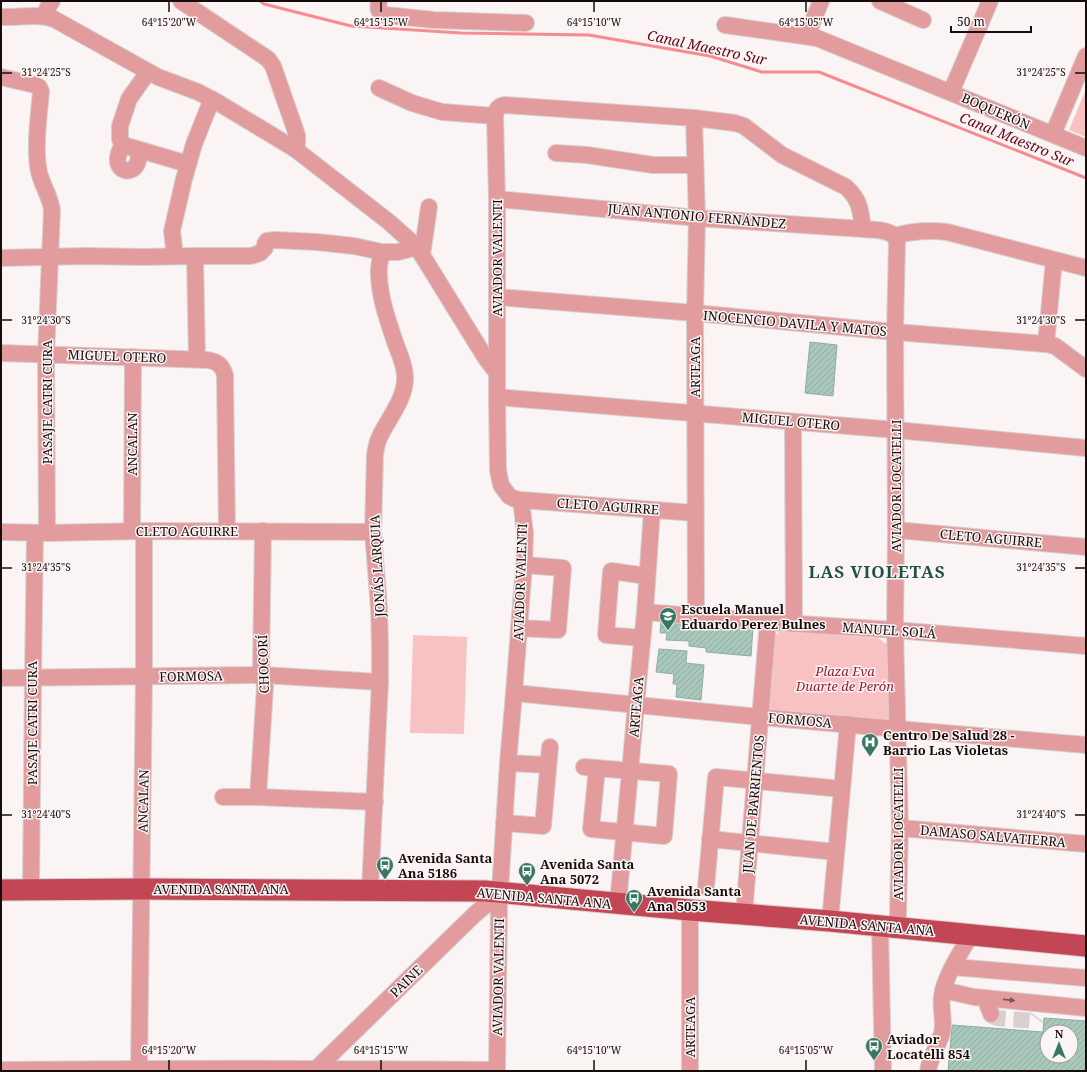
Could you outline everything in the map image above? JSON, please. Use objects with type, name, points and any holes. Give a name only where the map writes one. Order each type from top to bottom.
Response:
[{"type":"main road","name":"AVENIDA SANTA ANA","points":[[1,890],[142,889],[485,891],[618,904],[830,921],[1086,946]]},
{"type":"street","points":[[181,1],[268,60],[273,66],[297,135],[295,149]]},
{"type":"street","points":[[379,1],[378,8],[380,13],[385,15],[434,20],[526,24]]},
{"type":"street","points":[[807,36],[821,1]]},
{"type":"street","points":[[880,1],[923,20]]},
{"type":"street","points":[[951,92],[990,1]]},
{"type":"street","points":[[1,17],[30,16],[48,6],[54,19],[148,72],[212,99],[295,149],[389,222],[420,251],[485,357],[497,373]]},
{"type":"street","name":"BOQUERÓN","points":[[725,25],[817,38],[906,73],[1086,148]]},
{"type":"street","points":[[1053,134],[1086,56]]},
{"type":"street","points":[[148,72],[129,99],[120,126],[120,139],[123,145],[188,164]]},
{"type":"street","name":"PASAJE CATRI CURA","points":[[1,77],[35,85],[39,87],[41,91],[37,148],[39,171],[41,181],[51,202],[52,210],[41,533],[32,678],[32,890]]},
{"type":"street","points":[[379,88],[412,102],[442,112],[497,111],[505,105],[694,118],[735,123],[744,126],[782,155],[846,187],[858,201],[863,229]]},
{"type":"street","points":[[175,256],[172,231],[184,180],[194,144],[212,99]]},
{"type":"street","name":"AVIADOR VALENTI","points":[[497,111],[498,470],[501,485],[509,496],[522,500],[524,533],[524,565],[508,763],[499,906],[497,1070]]},
{"type":"street","name":"ARTEAGA","points":[[694,118],[696,218],[696,616]]},
{"type":"street","points":[[123,145],[118,153],[117,162],[121,168],[126,170],[131,170],[136,167],[139,160],[138,150]]},
{"type":"street","points":[[556,153],[587,155],[653,165],[695,165]]},
{"type":"street","name":"JUAN ANTONIO FERNÁNDEZ","points":[[497,198],[696,218],[885,231],[895,236]]},
{"type":"street","points":[[420,251],[429,207]]},
{"type":"street","points":[[895,236],[918,232],[948,232],[1086,268]]},
{"type":"street","name":"AVIADOR LOCATELLI","points":[[883,1071],[887,927],[898,916],[900,828],[895,630],[895,332],[897,243],[895,236]]},
{"type":"street","points":[[1,258],[86,256],[251,256],[260,253],[267,241],[275,240],[354,246],[382,252],[420,251]]},
{"type":"street","name":"JONÁS LARQUIA","points":[[370,890],[380,682],[379,608],[374,532],[375,454],[377,443],[403,392],[405,378],[404,366],[386,316],[381,293],[379,272],[382,252]]},
{"type":"street","points":[[195,256],[197,359]]},
{"type":"street","points":[[1046,344],[1054,260]]},
{"type":"street","name":"INOCENCIO DAVILA Y MATOS","points":[[497,297],[1046,344],[1055,346],[1086,369]]},
{"type":"street","name":"MIGUEL OTERO","points":[[1,353],[197,359],[208,360],[220,364],[224,375],[226,531]]},
{"type":"street","name":"ANCALAN","points":[[133,356],[144,676],[139,1070]]},
{"type":"street","name":"MIGUEL OTERO","points":[[497,397],[896,430],[1086,448]]},
{"type":"street","points":[[793,422],[794,624]]},
{"type":"street","name":"CLETO AGUIRRE","points":[[522,500],[695,512]]},
{"type":"street","name":"ARTEAGA","points":[[618,904],[645,612],[652,510]]},
{"type":"street","name":"CLETO AGUIRRE","points":[[896,530],[1086,547]]},
{"type":"street","name":"CHOCORÍ","points":[[258,798],[265,686],[261,666],[263,531]]},
{"type":"street","name":"CLETO AGUIRRE","points":[[1,532],[374,532]]},
{"type":"street","points":[[519,628],[558,630],[562,568],[524,565]]},
{"type":"street","points":[[642,638],[606,634],[611,572],[647,576]]},
{"type":"street","name":"MANUEL SOLÁ","points":[[645,612],[794,624],[895,630],[1086,646]]},
{"type":"street","name":"JUAN DE BARRIENTOS","points":[[744,914],[768,622]]},
{"type":"street","name":"FORMOSA","points":[[1,678],[263,675],[380,682]]},
{"type":"street","name":"FORMOSA","points":[[514,694],[1086,745]]},
{"type":"street","points":[[830,921],[848,724]]},
{"type":"street","points":[[504,823],[543,826],[550,746]]},
{"type":"street","points":[[508,763],[548,765]]},
{"type":"street","points":[[590,768],[630,771],[669,774],[664,836],[591,829],[590,768]]},
{"type":"street","points":[[706,887],[716,777],[842,789]]},
{"type":"street","points":[[223,797],[374,802]]},
{"type":"street","name":"DAMASO SALVATIERRA","points":[[900,828],[1086,844]]},
{"type":"street","points":[[710,839],[836,852]]},
{"type":"street","name":"PAINE","points":[[324,1070],[475,914],[500,893]]},
{"type":"street","name":"ARTEAGA","points":[[690,910],[690,1071]]},
{"type":"street","points":[[928,1071],[930,1061],[942,1033],[943,1023],[941,998],[943,990],[953,967],[971,934]]},
{"type":"street","points":[[953,967],[1086,978]]},
{"type":"street","points":[[943,990],[1040,1010],[1086,1008]]},
{"type":"street","points":[[985,998],[991,1014]]},
{"type":"street","points":[[1,1070],[497,1070]]},
{"type":"green space","points":[[1086,89],[1086,137],[1069,130]]},
{"type":"green space","name":"Plaza Eva Duarte de Perón","points":[[780,631],[878,638],[888,645],[889,719],[882,725],[771,714],[766,706],[772,639]]},
{"type":"green space","points":[[413,635],[467,637],[464,734],[410,733]]},
{"type":"building","points":[[810,342],[837,345],[833,396],[805,393]]},
{"type":"building","points":[[661,621],[753,628],[751,656],[706,652],[706,648],[689,646],[689,641],[666,640],[667,633],[660,633]]},
{"type":"building","points":[[659,649],[687,651],[686,663],[704,665],[701,700],[676,697],[677,684],[673,684],[674,674],[656,672]]},
{"type":"building","points":[[1044,1018],[1086,1021],[1086,1071],[948,1071],[952,1025],[1039,1032],[1039,1064],[1079,1064],[1079,1024],[1044,1024]]},
{"type":"waterway","name":"Canal Maestro Sur","points":[[260,1],[264,4],[351,26],[461,33],[589,35],[710,56],[762,72],[819,72],[1086,178]]},
{"type":"tunnel","points":[[991,1014],[997,1018],[1034,1021],[1037,1017]]},
{"type":"place","name":"Escuela Manuel Eduardo Perez Bulnes","points":[[668,631]]},
{"type":"place","name":"Centro De Salud 28 - Barrio Las Violetas","points":[[870,757]]},
{"type":"place","name":"Avenida Santa Ana 5186","points":[[385,880]]},
{"type":"place","name":"Avenida Santa Ana 5072","points":[[527,886]]},
{"type":"place","name":"Avenida Santa Ana 5053","points":[[634,913]]},
{"type":"place","name":"Aviador Locatelli 854","points":[[874,1061]]},
{"type":"district","name":"LAS VIOLETAS","points":[[877,571]]}]
